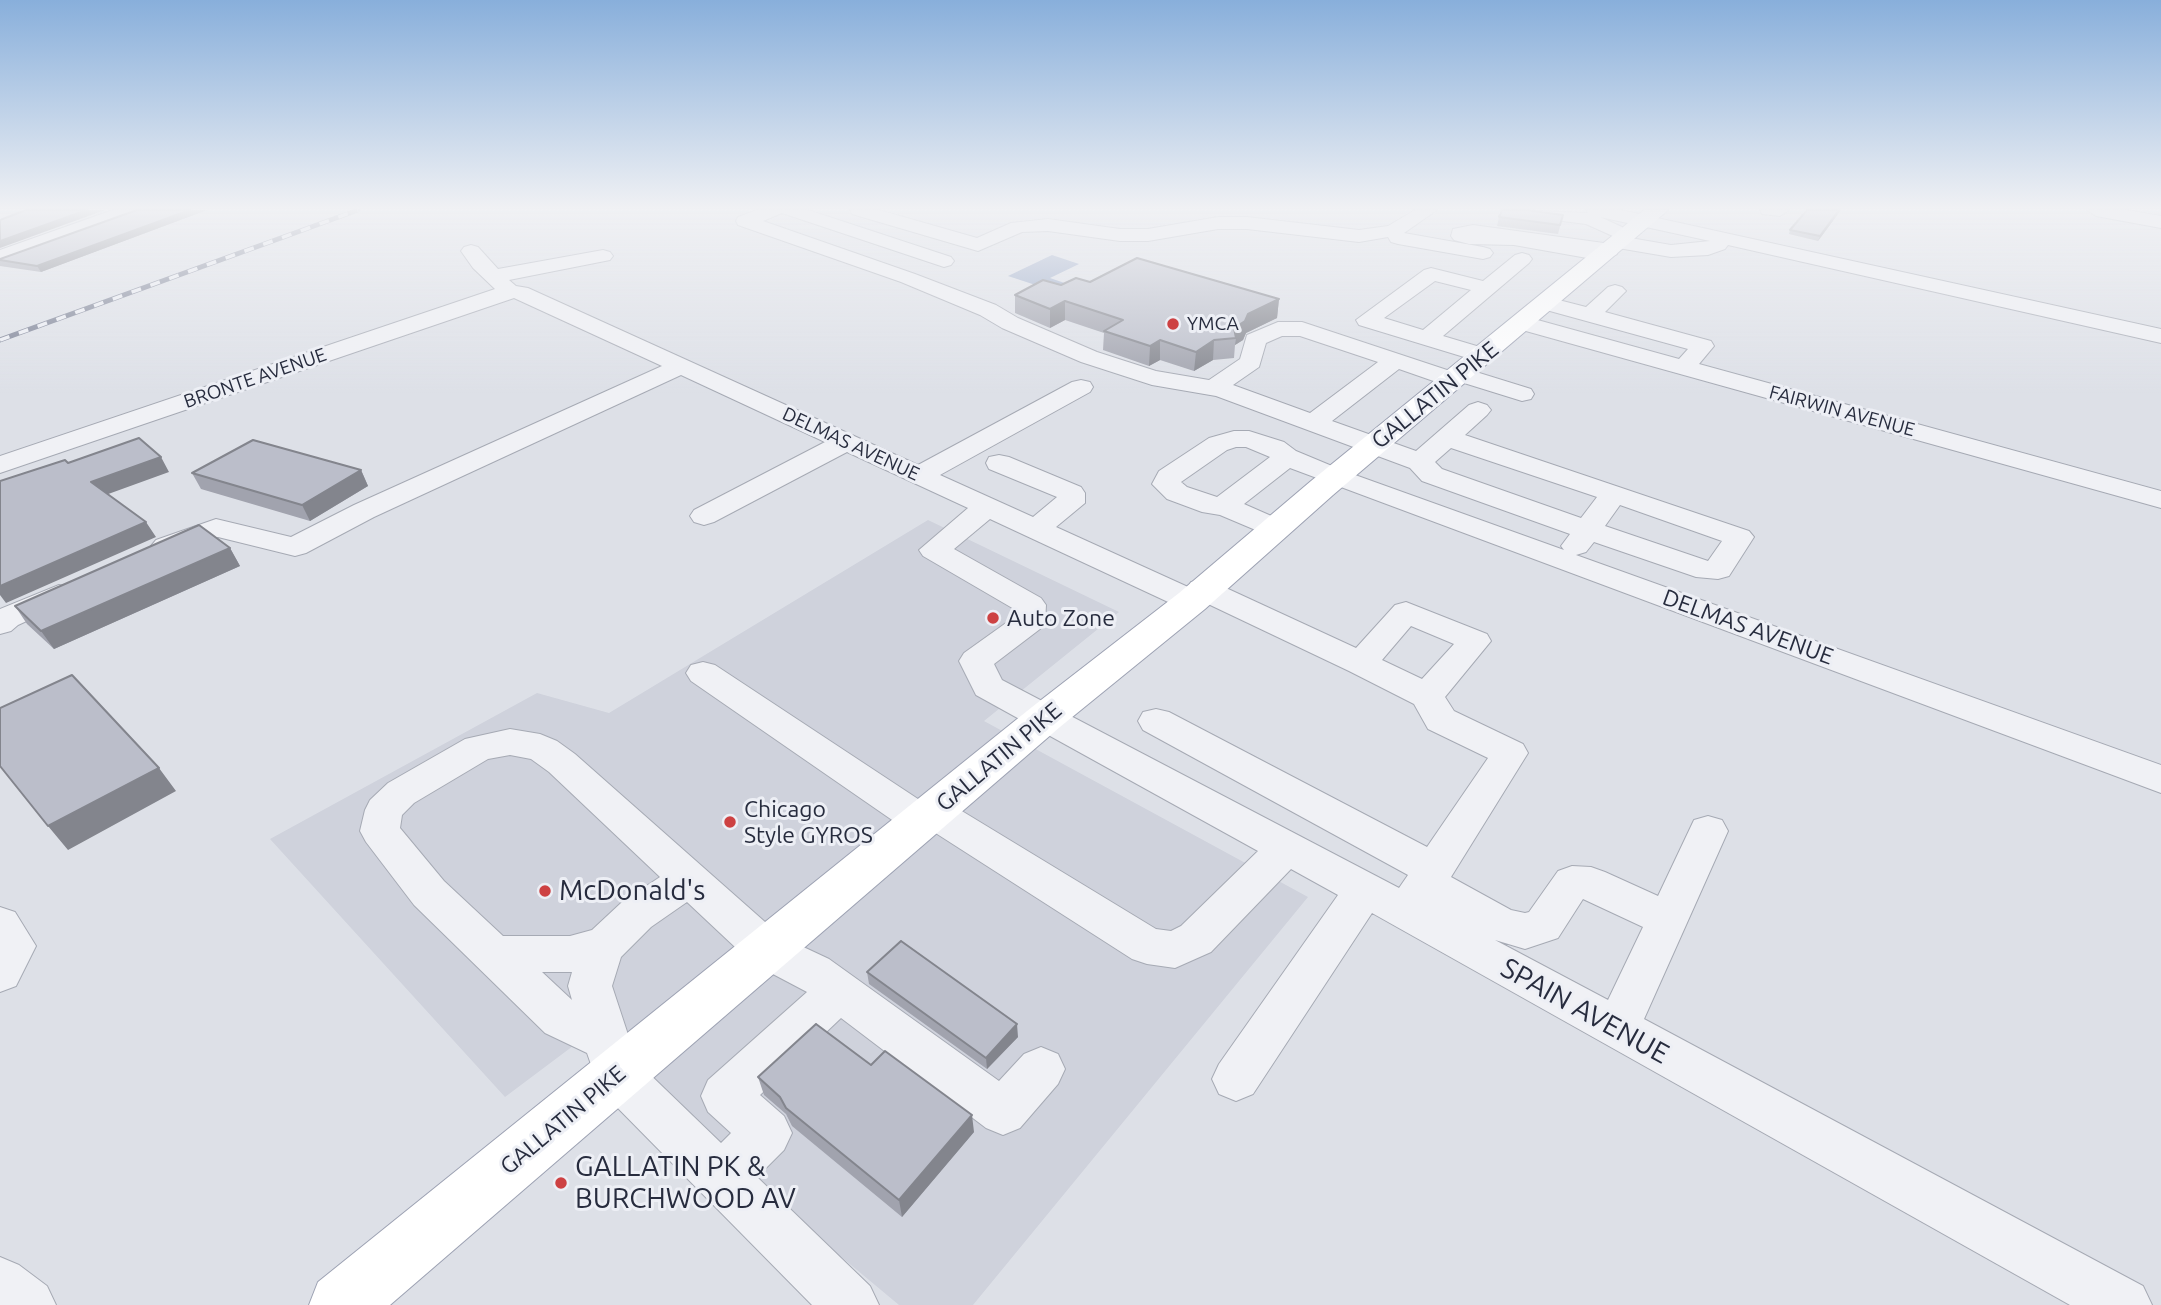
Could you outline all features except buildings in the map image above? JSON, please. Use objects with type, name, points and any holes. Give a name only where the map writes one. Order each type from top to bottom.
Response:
[{"type":"main road","name":"GALLATIN PIKE","points":[[341,1305],[611,1057],[767,950],[1585,271]]},
{"type":"street","points":[[488,271],[503,284]]},
{"type":"street","name":"BRONTE AVENUE","points":[[0,465],[503,284],[550,271]]},
{"type":"street","points":[[887,271],[988,310],[1010,323],[1089,357],[1152,378],[1213,388],[1420,462],[1432,475],[1707,571],[1718,570],[1739,537],[1614,494],[1419,408]]},
{"type":"street","points":[[908,278],[923,271]]},
{"type":"street","points":[[1426,338],[1508,271]]},
{"type":"street","points":[[1868,271],[2161,336]]},
{"type":"street","points":[[1482,355],[1367,320],[1432,274],[1487,288]]},
{"type":"street","name":"DELMAS AVENUE","points":[[503,284],[987,507],[1362,663],[1427,696]]},
{"type":"street","points":[[1590,315],[1615,291]]},
{"type":"street","points":[[1547,303],[1703,346],[1684,367]]},
{"type":"street","name":"FAIRWIN AVENUE","points":[[1523,323],[2161,500]]},
{"type":"street","points":[[1213,388],[1251,362],[1255,340],[1278,329],[1302,329],[1396,360],[1522,394]]},
{"type":"street","points":[[1312,424],[1396,360]]},
{"type":"street","points":[[148,554],[186,537],[216,528],[295,547],[364,511],[681,366]]},
{"type":"street","points":[[919,475],[1081,387]]},
{"type":"street","points":[[1420,462],[1462,425]]},
{"type":"street","name":"DELMAS AVENUE","points":[[1224,506],[1212,506],[1177,493],[1166,484],[1168,477],[1218,444],[1234,439],[1249,439],[1334,478],[1566,560],[2161,779]]},
{"type":"street","points":[[704,516],[846,442]]},
{"type":"street","points":[[1275,528],[1224,506],[1287,457]]},
{"type":"street","points":[[999,463],[1071,493],[1071,503],[1035,528]]},
{"type":"street","points":[[1566,560],[1614,494]]},
{"type":"street","name":"SPAIN AVENUE","points":[[987,507],[934,550],[1030,605],[1029,622],[976,661],[988,687],[1364,891],[1422,888],[1617,1029],[2124,1305]]},
{"type":"street","points":[[0,624],[7,618],[84,583]]},
{"type":"street","points":[[1362,663],[1406,612],[1475,641],[1427,696],[1441,720],[1510,752],[1422,888]]},
{"type":"street","points":[[703,673],[928,816],[1147,946],[1175,950],[1196,939],[1286,848]]},
{"type":"street","points":[[1156,721],[1422,888],[1500,924],[1525,931],[1543,926],[1572,882],[1591,883],[1667,919]]},
{"type":"street","points":[[842,1302],[721,1177],[611,1057],[561,1020],[429,893],[380,831],[384,810],[401,793],[478,748],[510,742],[527,743],[544,750],[562,764],[767,950],[813,972],[1003,1112],[1041,1069]]},
{"type":"street","points":[[1617,1029],[1708,831]]},
{"type":"street","points":[[611,1057],[590,986],[596,962],[606,944],[636,915],[689,878]]},
{"type":"street","points":[[1236,1079],[1364,891]]},
{"type":"street","points":[[0,924],[14,946],[0,973]]},
{"type":"street","points":[[494,954],[570,954],[606,944]]},
{"type":"street","points":[[721,1177],[767,1133],[725,1096],[839,991]]},
{"type":"street","points":[[0,1284],[28,1305]]},
{"type":"shaded area","points":[[928,520],[1119,612],[984,721],[1308,897],[973,1305],[899,1305],[581,1040],[505,1097],[270,839],[537,693],[609,713]]},
{"type":"water","points":[[1019,271],[1065,271],[1050,278],[1076,287],[1063,294],[1008,276]]},
{"type":"railway","points":[[0,340],[190,271]]},
{"type":"place","name":"YMCA","points":[[1173,324]]},
{"type":"place","name":"Auto Zone","points":[[993,618]]},
{"type":"place","name":"Chicago Style GYROS","points":[[730,822]]},
{"type":"place","name":"McDonald's","points":[[545,891]]},
{"type":"place","name":"GALLATIN PK & BURCHWOOD AV","points":[[561,1183]]}]
